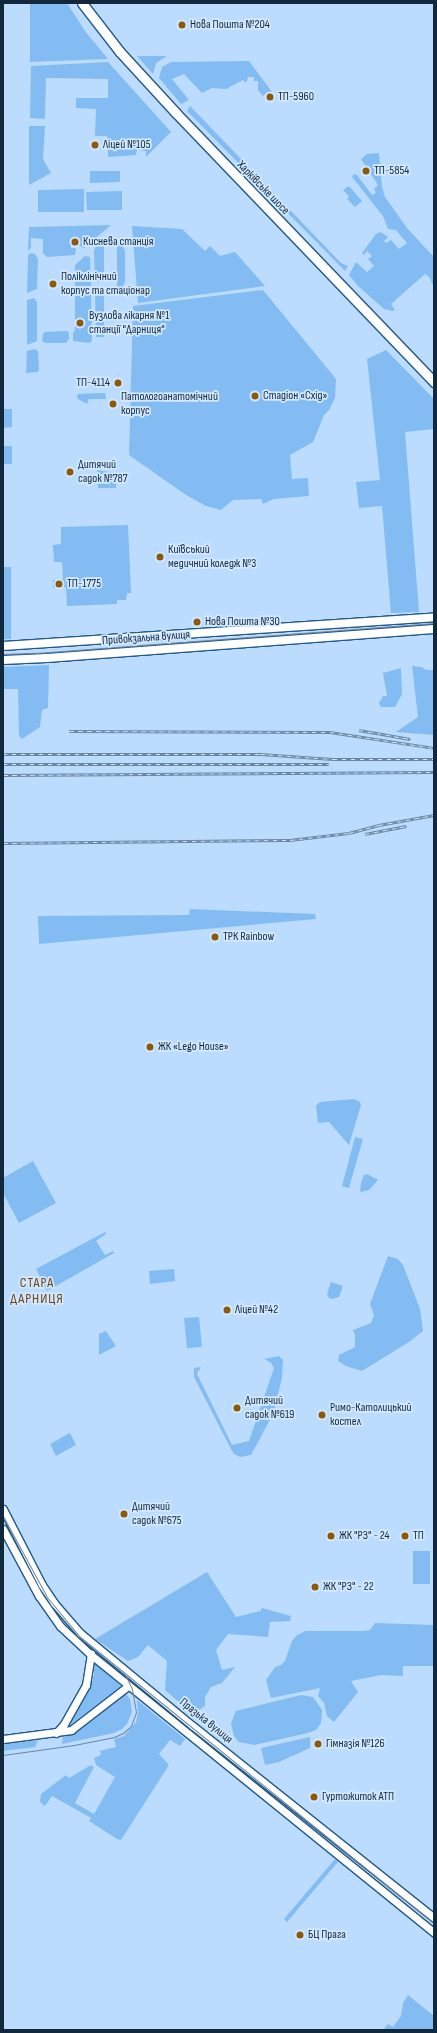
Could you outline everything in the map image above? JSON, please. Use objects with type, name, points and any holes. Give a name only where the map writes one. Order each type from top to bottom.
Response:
[{"type":"main road","name":"Харківське шосе","points":[[82,3],[120,52],[176,114],[434,382]]},
{"type":"main road","name":"Привокзальна вулиця","points":[[3,646],[434,617]]},
{"type":"main road","name":"Привокзальна вулиця","points":[[3,660],[434,629]]},
{"type":"street","name":"Празька вулиця","points":[[3,1509],[49,1596],[69,1621],[96,1646],[194,1727],[434,1918]]},
{"type":"street","name":"Празька вулиця","points":[[3,1529],[39,1596],[60,1626],[128,1686],[336,1852],[434,1933]]},
{"type":"street","points":[[56,1733],[64,1724],[86,1685],[90,1654],[96,1646]]},
{"type":"street","points":[[3,1739],[66,1732],[76,1727],[128,1686]]},
{"type":"street","points":[[189,1735],[194,1727]]},
{"type":"shaded area","points":[[30,3],[67,3],[85,31],[108,59],[30,62]]},
{"type":"shaded area","points":[[137,56],[167,56],[156,63],[153,74]]},
{"type":"shaded area","points":[[249,61],[275,96],[275,99],[268,92],[263,96],[258,90],[258,81],[254,81],[254,77],[248,77],[246,83],[243,80],[226,89],[212,88],[202,93],[184,74],[172,79],[189,100],[181,104],[159,78],[162,67],[171,62]]},
{"type":"shaded area","points":[[108,62],[171,132],[146,157],[146,151],[137,150],[136,155],[108,157],[107,136],[95,136],[96,109],[76,108],[76,98],[108,98],[108,79],[46,78],[45,119],[30,118],[31,66]]},
{"type":"shaded area","points":[[190,106],[341,263],[348,266],[345,271],[187,111]]},
{"type":"shaded area","points":[[29,126],[45,126],[43,159],[51,173],[29,185]]},
{"type":"shaded area","points":[[379,153],[382,187],[385,197],[407,228],[434,257],[434,288],[430,278],[425,274],[391,304],[395,310],[393,311],[384,309],[358,286],[349,275],[356,262],[367,272],[374,266],[368,259],[372,256],[367,251],[364,255],[362,253],[376,234],[380,232],[384,234],[388,237],[384,241],[386,243],[391,240],[399,249],[407,243],[396,230],[388,229],[383,216],[352,177],[354,174],[357,175],[372,195],[376,193],[374,189],[378,185],[361,159],[367,154]]},
{"type":"shaded area","points":[[90,171],[120,171],[120,182],[90,183]]},
{"type":"shaded area","points":[[349,186],[362,201],[355,207],[347,199],[349,196],[343,190]]},
{"type":"shaded area","points":[[84,189],[84,212],[38,212],[38,190]]},
{"type":"shaded area","points":[[122,191],[122,210],[87,210],[86,192]]},
{"type":"shaded area","points":[[111,225],[84,248],[78,245],[78,240],[71,240],[71,248],[76,248],[75,255],[47,257],[43,253],[43,239],[31,238],[31,248],[28,251],[29,227]]},
{"type":"shaded area","points":[[132,226],[182,229],[205,251],[210,246],[220,256],[235,252],[265,286],[138,303]]},
{"type":"shaded area","points":[[104,243],[104,282],[97,282],[95,280],[94,251],[96,246]]},
{"type":"shaded area","points":[[117,244],[123,246],[125,251],[125,281],[123,287],[117,287]]},
{"type":"shaded area","points":[[31,253],[35,254],[38,259],[37,289],[27,293],[28,255]]},
{"type":"shaded area","points":[[85,256],[90,257],[91,286],[75,286],[75,265]]},
{"type":"shaded area","name":"Стадіон «Схід»","points":[[263,290],[336,379],[335,398],[329,410],[324,415],[313,442],[290,455],[292,479],[308,478],[309,496],[274,499],[263,504],[261,499],[233,500],[221,510],[206,506],[186,495],[129,455],[133,306]]},
{"type":"shaded area","points":[[75,295],[91,295],[92,340],[90,343],[73,341],[73,333],[75,330]]},
{"type":"shaded area","points":[[95,295],[104,295],[104,337],[96,337]]},
{"type":"shaded area","points":[[34,298],[37,302],[37,341],[27,345],[27,300]]},
{"type":"shaded area","points":[[67,331],[69,333],[69,339],[66,343],[46,343],[42,341],[43,334],[45,332]]},
{"type":"shaded area","points":[[34,349],[38,351],[38,372],[26,373],[27,351]]},
{"type":"shaded area","points":[[386,350],[434,399],[434,429],[405,432],[419,612],[391,613],[382,506],[359,508],[356,482],[380,480],[367,359]]},
{"type":"shaded area","points":[[105,393],[106,399],[89,399],[87,404],[78,399],[77,396],[78,394]]},
{"type":"shaded area","points":[[3,409],[12,409],[12,427],[3,428]]},
{"type":"shaded area","points":[[3,446],[12,446],[12,464],[3,464]]},
{"type":"shaded area","points":[[97,470],[116,473],[116,488],[98,488]]},
{"type":"shaded area","points":[[128,525],[131,593],[127,593],[126,600],[117,600],[117,604],[67,606],[66,587],[53,588],[53,580],[63,579],[62,562],[54,562],[53,545],[61,544],[61,527]]},
{"type":"shaded area","points":[[3,567],[11,567],[11,639],[3,639]]},
{"type":"shaded area","points":[[49,665],[48,708],[42,710],[40,727],[22,739],[19,736],[18,689],[3,689],[3,667]]},
{"type":"shaded area","points":[[412,666],[422,667],[426,670],[434,670],[434,735],[396,732],[418,717]]},
{"type":"shaded area","points":[[401,668],[402,694],[395,707],[381,707],[379,703],[383,696],[387,696],[383,673]]},
{"type":"shaded area","points":[[190,909],[315,914],[316,919],[39,944],[38,916],[189,915]]},
{"type":"shaded area","points":[[354,1099],[360,1102],[361,1105],[349,1145],[329,1122],[318,1123],[316,1106],[320,1102]]},
{"type":"shaded area","points":[[355,1137],[363,1139],[349,1188],[342,1186]]},
{"type":"shaded area","points":[[33,1161],[56,1203],[19,1223],[3,1193],[3,1178]]},
{"type":"shaded area","points":[[367,1174],[378,1180],[369,1190],[361,1192],[361,1183],[364,1175]]},
{"type":"shaded area","points":[[105,1232],[106,1234],[96,1241],[105,1255],[113,1251],[114,1253],[47,1291],[36,1269]]},
{"type":"shaded area","points":[[388,1256],[398,1259],[403,1265],[420,1309],[423,1331],[409,1342],[362,1371],[346,1366],[338,1361],[339,1355],[355,1347],[355,1335],[353,1330],[371,1323],[374,1315],[370,1304]]},
{"type":"shaded area","points":[[174,1269],[175,1281],[150,1284],[149,1271]]},
{"type":"shaded area","points":[[331,1282],[343,1286],[339,1297],[332,1299],[329,1298],[327,1294]]},
{"type":"shaded area","points":[[199,1317],[202,1347],[187,1348],[184,1318]]},
{"type":"shaded area","points":[[106,1331],[116,1346],[99,1355],[99,1334]]},
{"type":"shaded area","points":[[279,1356],[283,1360],[282,1378],[273,1414],[251,1455],[240,1457],[234,1454],[231,1449],[194,1377],[194,1368],[201,1367],[197,1374],[232,1445],[249,1441],[274,1368],[271,1363],[264,1359]]},
{"type":"shaded area","points":[[70,1433],[76,1445],[56,1456],[50,1444]]},
{"type":"shaded area","points":[[413,1551],[430,1551],[430,1584],[413,1584]]},
{"type":"shaded area","points":[[207,1572],[236,1617],[260,1611],[262,1608],[291,1616],[290,1621],[270,1622],[268,1637],[228,1634],[216,1650],[222,1670],[235,1667],[222,1683],[211,1687],[205,1697],[205,1706],[193,1714],[165,1690],[167,1661],[148,1645],[138,1657],[128,1661],[95,1639]]},
{"type":"shaded area","points":[[375,1623],[434,1625],[434,1666],[403,1666],[403,1676],[381,1675],[351,1681],[358,1692],[334,1722],[327,1716],[324,1703],[318,1696],[320,1688],[271,1698],[266,1680],[275,1667],[281,1665],[285,1661],[292,1641],[296,1636],[305,1631],[365,1631],[370,1630]]},
{"type":"shaded area","points":[[94,1663],[121,1686],[66,1728],[89,1689],[94,1675]]},
{"type":"shaded area","points":[[126,1694],[130,1699],[132,1712],[127,1724],[122,1729],[114,1733],[62,1744],[63,1736],[75,1734]]},
{"type":"shaded area","points":[[301,1695],[313,1697],[322,1710],[321,1723],[316,1730],[254,1745],[239,1742],[234,1736],[231,1723],[236,1711]]},
{"type":"shaded area","points":[[137,1700],[185,1739],[180,1746],[170,1740],[159,1754],[169,1765],[121,1840],[89,1821],[91,1818],[52,1796],[45,1806],[40,1801],[41,1794],[66,1775],[69,1778],[91,1765],[94,1767],[75,1803],[94,1814],[115,1777],[96,1765],[94,1758],[101,1755],[100,1751],[116,1747],[114,1739],[124,1736],[136,1722],[138,1712]]},
{"type":"shaded area","points":[[310,1737],[310,1748],[279,1762],[265,1765],[261,1748]]},
{"type":"shaded area","points":[[38,1740],[35,1747],[3,1751],[3,1744]]},
{"type":"shaded area","points":[[335,1859],[338,1862],[287,1922],[284,1919]]},
{"type":"shaded area","points":[[408,1995],[434,2016],[434,2030],[383,2030],[388,2024],[393,2027],[401,2016],[403,2003]]},
{"type":"tram line","points":[[3,654],[36,653],[434,623]]},
{"type":"tram line","points":[[3,1516],[47,1597],[79,1636],[434,1923]]},
{"type":"tram line","points":[[3,1755],[74,1745],[114,1737],[123,1733],[131,1726],[136,1712],[132,1689],[126,1676]]},
{"type":"railway","points":[[359,730],[410,739]]},
{"type":"railway","points":[[69,731],[330,732],[434,748]]},
{"type":"railway","points":[[3,754],[260,754],[333,759],[434,759]]},
{"type":"railway","points":[[3,764],[329,764]]},
{"type":"railway","points":[[3,775],[434,772]]},
{"type":"railway","points":[[3,843],[290,840],[349,833],[379,825],[434,815]]},
{"type":"railway","points":[[365,834],[406,826]]},
{"type":"place","name":"Нова Пошта №204","points":[[182,25]]},
{"type":"place","name":"ТП-5960","points":[[270,97]]},
{"type":"place","name":"Ліцей №105","points":[[95,145]]},
{"type":"place","name":"ТП-5854","points":[[366,171]]},
{"type":"place","name":"Киснева станція","points":[[75,242]]},
{"type":"place","name":"Поліклінічний корпус та стаціонар","points":[[53,284]]},
{"type":"place","name":"Вузлова лікарня №1 станції \"Дарниця\"","points":[[80,323]]},
{"type":"place","name":"ТП-4114","points":[[118,383]]},
{"type":"place","name":"Стадіон «Схід»","points":[[255,396]]},
{"type":"place","name":"Патологоанатомічний корпус","points":[[113,404]]},
{"type":"place","name":"Дитячий садок №787","points":[[70,472]]},
{"type":"place","name":"Київський медичний коледж №3","points":[[160,557]]},
{"type":"place","name":"ТП-1775","points":[[59,584]]},
{"type":"place","name":"Нова Пошта №30","points":[[197,622]]},
{"type":"place","name":"ТРК Rainbow","points":[[215,937]]},
{"type":"place","name":"ЖК «Lego House»","points":[[150,1047]]},
{"type":"place","name":"Ліцей №42","points":[[227,1310]]},
{"type":"place","name":"Дитячий садок №619","points":[[237,1408]]},
{"type":"place","name":"Римо-Католицький костел","points":[[322,1415]]},
{"type":"place","name":"Дитячий садок №675","points":[[124,1514]]},
{"type":"place","name":"ЖК \"РЗ\" - 24","points":[[331,1536]]},
{"type":"place","name":"ТП","points":[[405,1536]]},
{"type":"place","name":"ЖК \"РЗ\" - 22","points":[[315,1587]]},
{"type":"place","name":"Гімназія №126","points":[[318,1744]]},
{"type":"place","name":"Гуртожиток АТП","points":[[314,1797]]},
{"type":"place","name":"БЦ Прага","points":[[300,1935]]},
{"type":"district","name":"СТАРА ДАРНИЦЯ","points":[[37,1292]]}]
